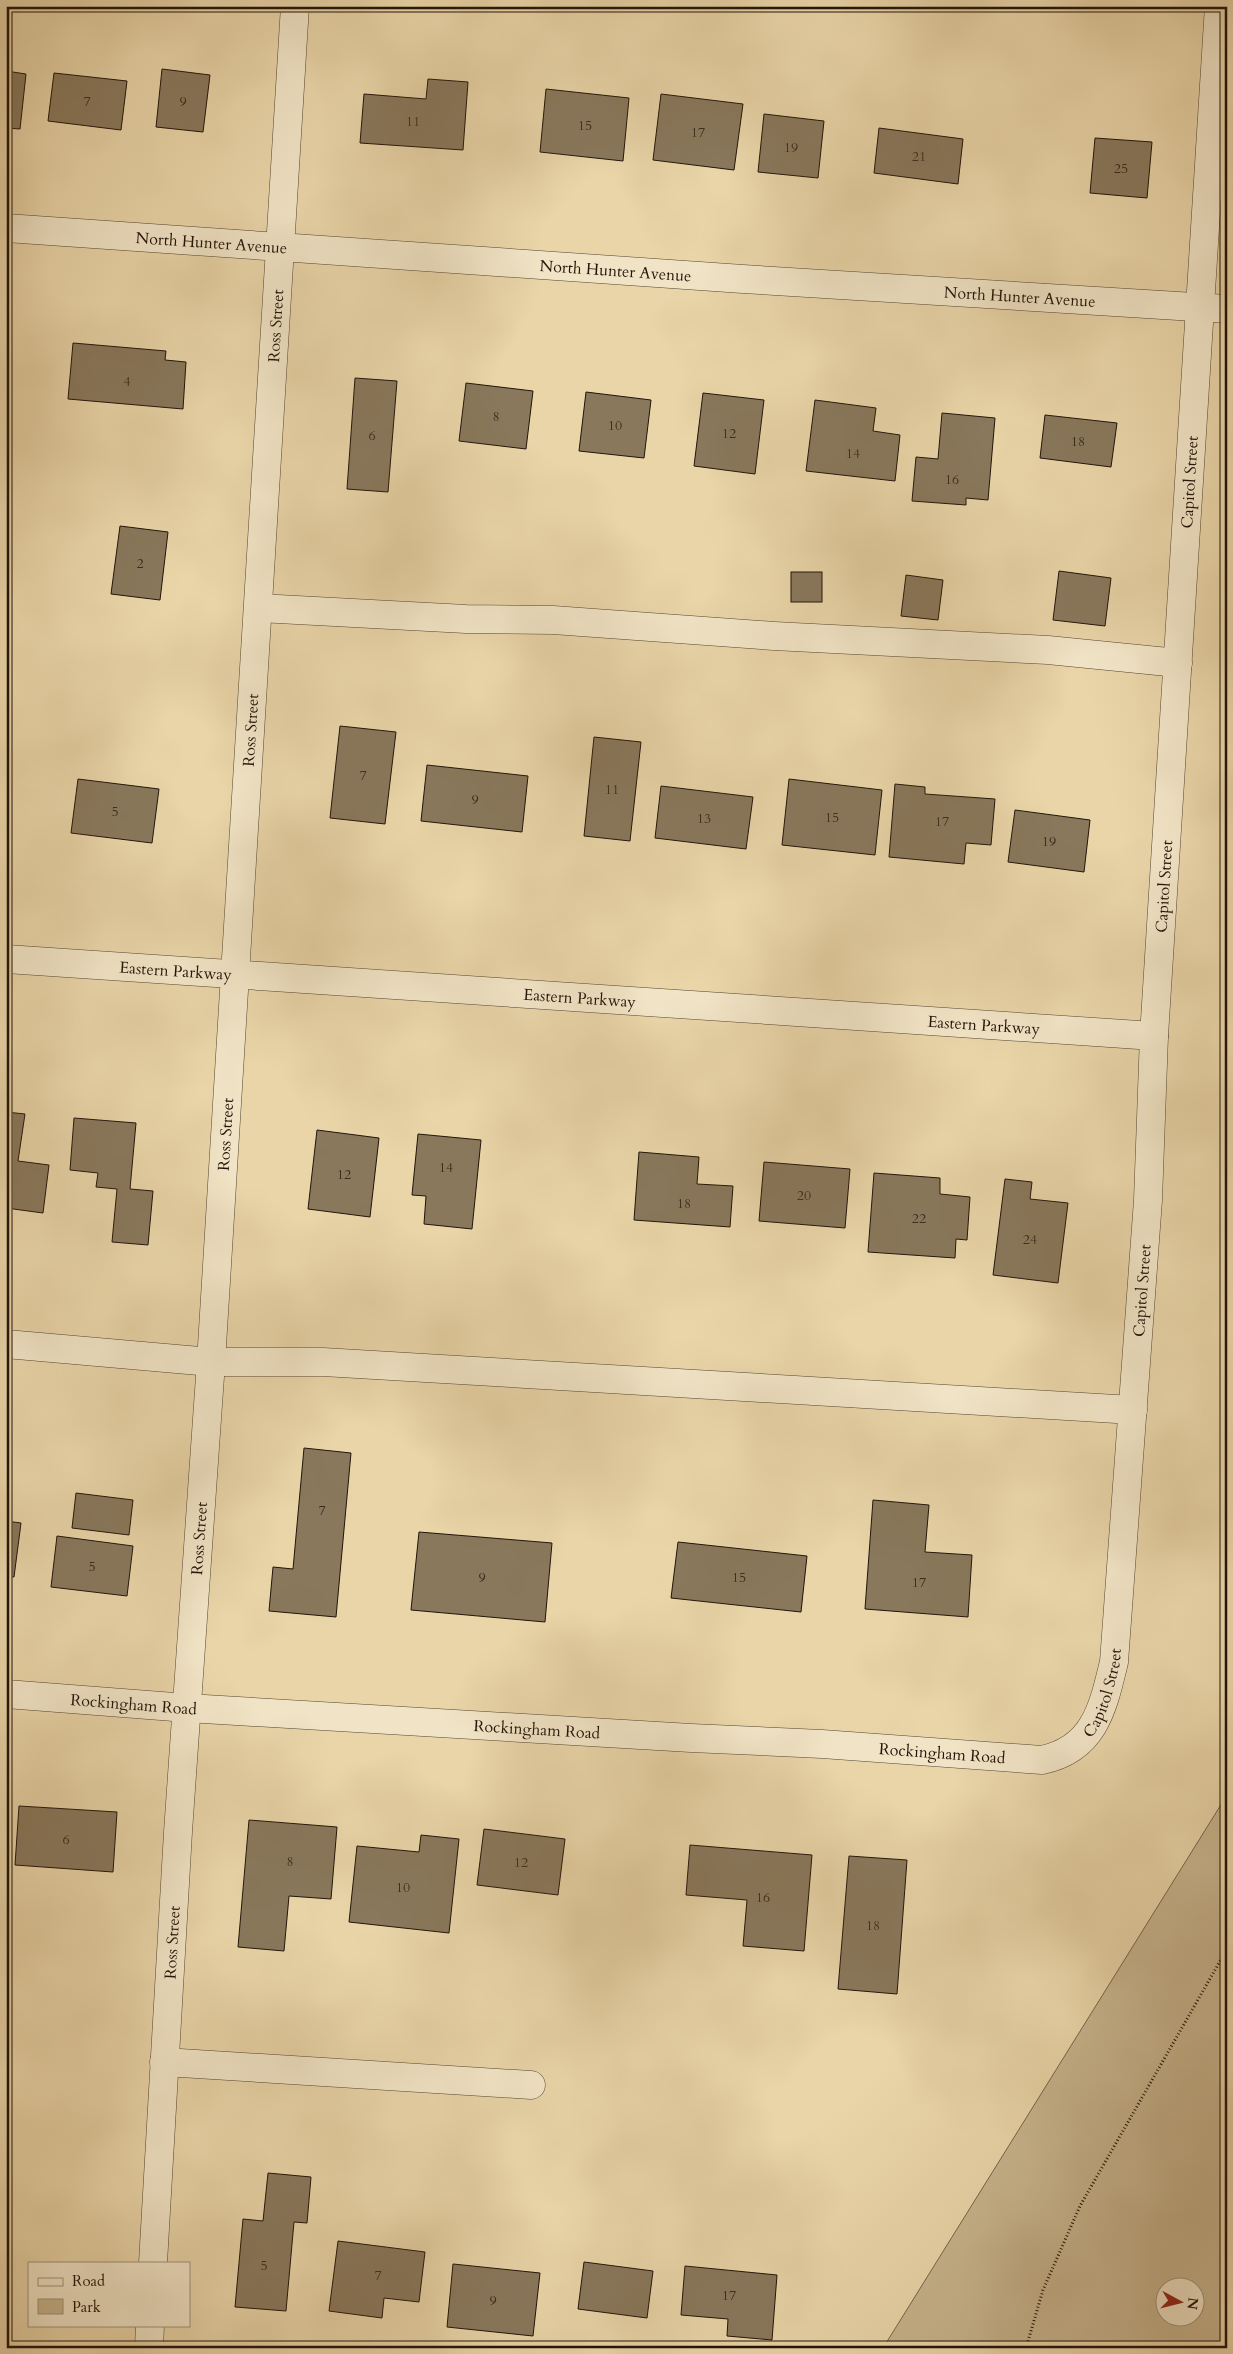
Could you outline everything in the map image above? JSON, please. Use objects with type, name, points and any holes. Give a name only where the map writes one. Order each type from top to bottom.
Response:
[{"type":"street","name":"Ross Street","points":[[153,2262],[164,2062],[259,608],[295,6]]},
{"type":"street","name":"Capitol Street","points":[[1067,1750],[1090,1733],[1097,1721],[1104,1704],[1114,1662],[1148,1200],[1154,1036],[1219,6]]},
{"type":"street","name":"North Hunter Avenue","points":[[6,228],[734,279],[1227,309]]},
{"type":"street","points":[[259,608],[466,619],[554,620],[774,636],[1048,650],[1178,663]]},
{"type":"street","name":"Eastern Parkway","points":[[6,960],[1154,1036]]},
{"type":"street","points":[[6,1344],[211,1362],[323,1362],[1133,1410]]},
{"type":"street","name":"Rockingham Road","points":[[6,1694],[188,1708],[822,1744],[1042,1760],[1054,1758],[1067,1750]]},
{"type":"street","points":[[164,2062],[531,2085]]},
{"type":"street","points":[[149,2348],[150,2326]]},
{"type":"path","points":[[1026,2348],[1043,2290],[1080,2206],[1227,1949]]},
{"type":"green space","points":[[1227,1795],[1227,2348],[883,2348]]},
{"type":"building","points":[[162,69],[210,75],[203,132],[156,127]]},
{"type":"building","points":[[6,71],[26,74],[20,129],[6,128]]},
{"type":"building","points":[[54,73],[127,81],[121,130],[48,121]]},
{"type":"building","points":[[428,79],[468,82],[463,150],[360,143],[364,94],[426,99]]},
{"type":"building","points":[[546,89],[629,98],[623,161],[540,152]]},
{"type":"building","points":[[661,94],[743,104],[734,170],[653,160]]},
{"type":"building","points":[[764,114],[824,121],[818,178],[758,172]]},
{"type":"building","points":[[879,128],[963,139],[958,184],[874,173]]},
{"type":"building","points":[[1095,138],[1152,142],[1147,198],[1090,193]]},
{"type":"building","points":[[73,343],[166,351],[165,360],[186,362],[183,409],[68,399]]},
{"type":"building","points":[[355,378],[397,381],[388,492],[347,489]]},
{"type":"building","points":[[466,383],[533,391],[526,449],[459,441]]},
{"type":"building","points":[[586,392],[651,400],[644,458],[579,451]]},
{"type":"building","points":[[703,393],[764,400],[755,474],[694,466]]},
{"type":"building","points":[[815,400],[876,408],[873,431],[900,435],[895,481],[806,471]]},
{"type":"building","points":[[942,413],[995,418],[988,500],[966,498],[966,505],[912,501],[916,457],[938,459]]},
{"type":"building","points":[[1045,415],[1117,423],[1111,467],[1040,458]]},
{"type":"building","points":[[120,526],[168,532],[160,600],[111,594]]},
{"type":"building","points":[[1059,571],[1111,578],[1105,626],[1053,620]]},
{"type":"building","points":[[791,572],[822,572],[822,602],[791,602]]},
{"type":"building","points":[[906,575],[943,580],[938,620],[901,616]]},
{"type":"building","points":[[340,726],[396,732],[385,824],[330,818]]},
{"type":"building","points":[[594,737],[641,742],[630,841],[584,836]]},
{"type":"building","points":[[427,765],[528,776],[522,832],[421,821]]},
{"type":"building","points":[[78,779],[159,789],[152,843],[71,833]]},
{"type":"building","points":[[789,779],[882,790],[875,855],[782,845]]},
{"type":"building","points":[[895,784],[925,787],[925,794],[995,799],[991,845],[966,843],[964,864],[889,857]]},
{"type":"building","points":[[661,786],[753,797],[746,849],[655,838]]},
{"type":"building","points":[[1015,810],[1090,820],[1084,872],[1008,862]]},
{"type":"building","points":[[6,1112],[25,1114],[18,1161],[49,1165],[43,1213],[6,1208]]},
{"type":"building","points":[[74,1118],[136,1123],[130,1189],[153,1191],[148,1245],[112,1242],[117,1189],[96,1187],[98,1173],[70,1170]]},
{"type":"building","points":[[317,1130],[379,1138],[370,1217],[308,1209]]},
{"type":"building","points":[[418,1134],[481,1140],[472,1229],[424,1224],[426,1196],[412,1195]]},
{"type":"building","points":[[639,1152],[699,1157],[697,1184],[733,1186],[730,1227],[634,1220]]},
{"type":"building","points":[[764,1162],[850,1169],[845,1228],[759,1221]]},
{"type":"building","points":[[874,1173],[940,1178],[940,1194],[970,1197],[967,1240],[956,1239],[955,1258],[868,1252]]},
{"type":"building","points":[[1005,1179],[1032,1182],[1030,1199],[1068,1203],[1058,1283],[993,1275]]},
{"type":"building","points":[[304,1448],[351,1453],[336,1617],[269,1611],[273,1567],[293,1569]]},
{"type":"building","points":[[76,1493],[133,1500],[129,1535],[72,1528]]},
{"type":"building","points":[[873,1500],[929,1505],[925,1552],[972,1555],[968,1617],[865,1609]]},
{"type":"building","points":[[6,1521],[21,1523],[14,1577],[6,1576]]},
{"type":"building","points":[[419,1532],[552,1543],[545,1622],[411,1610]]},
{"type":"building","points":[[57,1536],[133,1546],[127,1596],[51,1587]]},
{"type":"building","points":[[678,1542],[807,1556],[801,1612],[671,1598]]},
{"type":"building","points":[[19,1806],[117,1812],[113,1872],[15,1865]]},
{"type":"building","points":[[249,1820],[337,1827],[331,1899],[289,1896],[284,1951],[238,1947]]},
{"type":"building","points":[[484,1829],[565,1839],[558,1895],[477,1885]]},
{"type":"building","points":[[421,1835],[459,1839],[449,1933],[349,1922],[357,1846],[419,1852]]},
{"type":"building","points":[[690,1845],[812,1855],[804,1951],[743,1946],[747,1900],[686,1895]]},
{"type":"building","points":[[849,1856],[907,1860],[897,1994],[838,1989]]},
{"type":"building","points":[[268,2173],[311,2177],[307,2223],[294,2222],[286,2311],[235,2307],[243,2219],[263,2221]]},
{"type":"building","points":[[338,2241],[425,2252],[419,2302],[384,2298],[382,2318],[329,2311]]},
{"type":"building","points":[[584,2262],[653,2271],[647,2318],[578,2309]]},
{"type":"building","points":[[453,2264],[540,2273],[533,2336],[447,2327]]},
{"type":"building","points":[[685,2266],[777,2275],[772,2340],[727,2336],[728,2319],[681,2315]]}]
